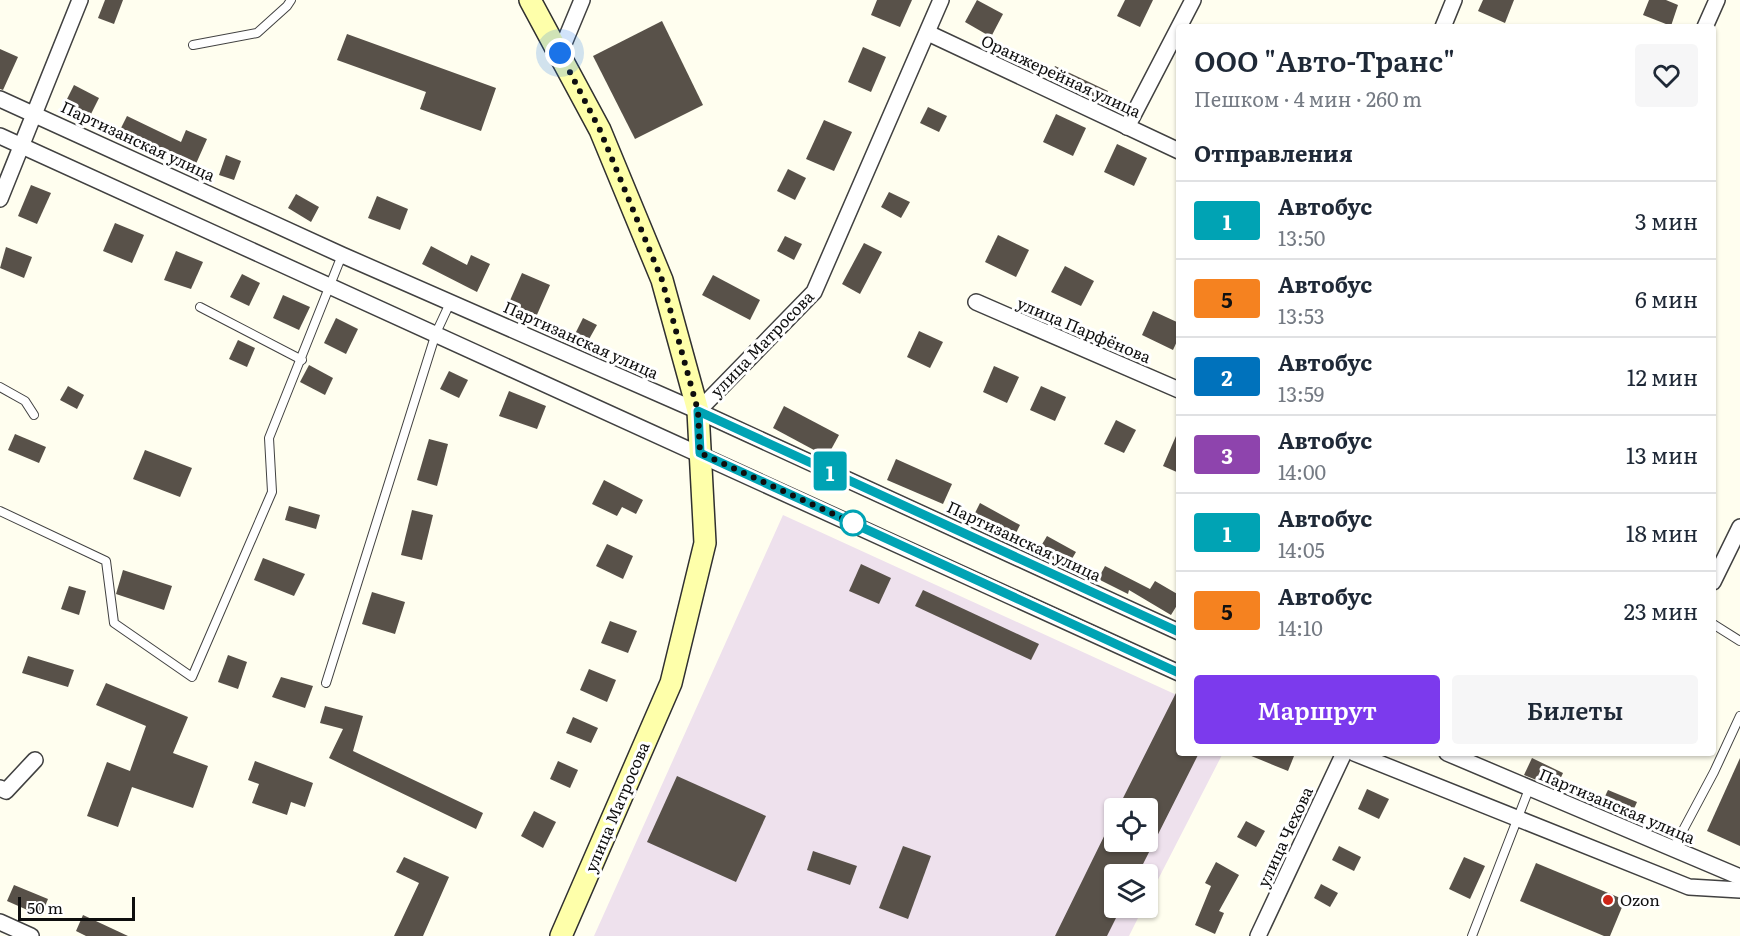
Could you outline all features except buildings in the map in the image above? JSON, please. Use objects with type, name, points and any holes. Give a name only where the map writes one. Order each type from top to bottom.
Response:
[{"type":"main road","points":[[530,0],[600,130],[662,280],[698,411]]},
{"type":"main road","name":"улица Матросова","points":[[561,936],[671,683],[705,543],[698,411]]},
{"type":"street","points":[[0,199],[80,0]]},
{"type":"street","points":[[560,53],[582,0]]},
{"type":"street","name":"улица Матросова","points":[[698,411],[814,292],[941,0]]},
{"type":"street","points":[[1181,24],[1193,0]]},
{"type":"street","points":[[1444,24],[1454,0]]},
{"type":"street","points":[[1706,24],[1717,0]]},
{"type":"street","name":"Оранжерейная улица","points":[[928,33],[1176,150]]},
{"type":"street","points":[[1127,127],[1176,33]]},
{"type":"street","name":"Партизанская улица","points":[[0,99],[342,255],[698,411],[1176,631]]},
{"type":"street","points":[[0,136],[1176,672]]},
{"type":"street","name":"улица Парфёнова","points":[[976,302],[1176,389]]},
{"type":"street","points":[[1716,576],[1740,527]]},
{"type":"street","name":"улица Чехова","points":[[1258,936],[1343,756]]},
{"type":"street","points":[[1361,756],[1689,887],[1740,890]]},
{"type":"street","name":"Партизанская улица","points":[[1454,756],[1740,877]]},
{"type":"street","points":[[0,788],[6,791],[35,760]]},
{"type":"street","points":[[0,922],[31,936]]},
{"type":"lane","points":[[193,45],[257,33],[291,0]]},
{"type":"lane","points":[[0,511],[106,561],[114,623],[192,677],[272,492],[269,438],[342,255]]},
{"type":"lane","points":[[326,683],[435,333],[450,303]]},
{"type":"lane","points":[[200,307],[302,360]]},
{"type":"lane","points":[[0,387],[26,401],[34,415]]},
{"type":"lane","points":[[1716,626],[1740,641]]},
{"type":"lane","points":[[1672,849],[1714,772],[1740,716]]},
{"type":"lane","points":[[1472,936],[1529,789]]},
{"type":"shaded area","points":[[783,515],[1176,695],[1176,756],[1221,756],[1158,880],[1158,864],[1104,864],[1104,918],[1138,918],[1129,936],[594,936]]},
{"type":"bus line","name":"1","points":[[1176,631],[698,411],[700,453],[1176,672]]},
{"type":"place","name":"Ozon","points":[[1608,900]]},
{"type":"route","points":[[560,53],[600,130],[662,280],[698,411],[700,453],[853,523]]}]
